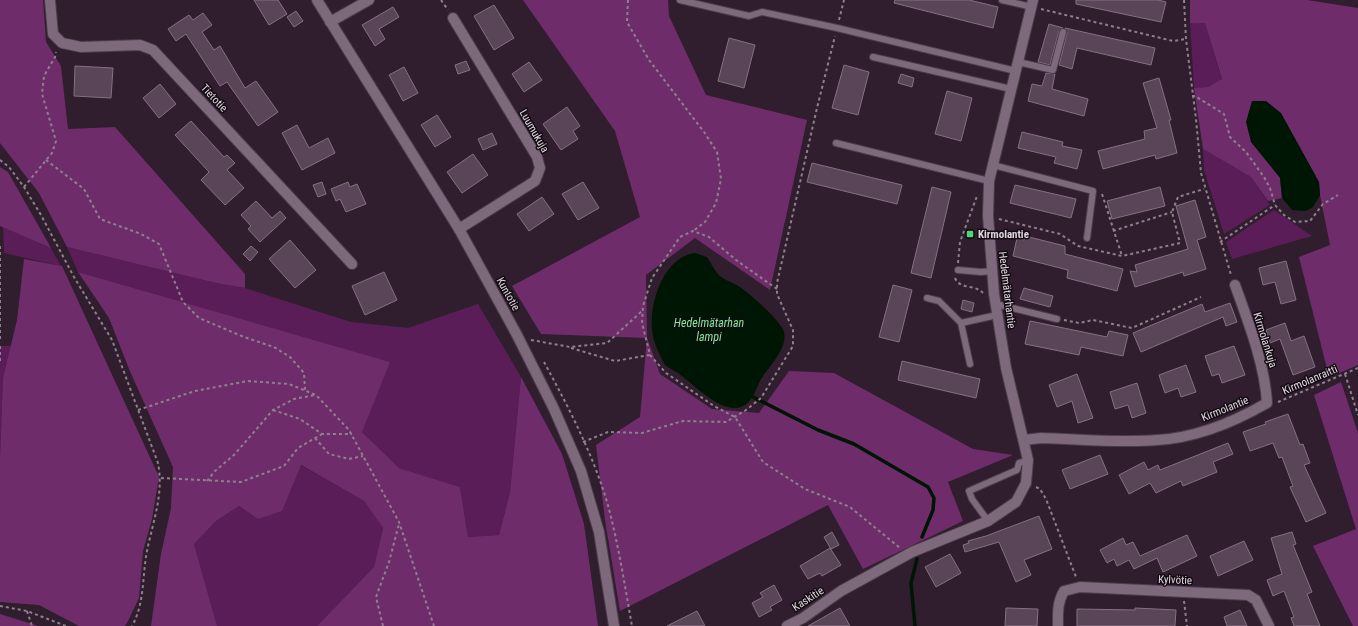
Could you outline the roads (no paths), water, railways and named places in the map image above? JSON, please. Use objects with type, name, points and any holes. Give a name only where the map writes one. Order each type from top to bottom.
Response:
[{"type":"street","name":"Tietotie","points":[[50,0],[53,34],[62,43],[81,47],[140,45],[153,50],[352,264]]},
{"type":"street","name":"Kuntotie","points":[[317,0],[459,229],[517,334],[554,409],[581,470],[599,532],[614,626]]},
{"type":"street","points":[[330,22],[369,0]]},
{"type":"street","name":"Hedelmätarhantie","points":[[908,554],[988,521],[1016,502],[1026,483],[1028,460],[1006,368],[997,315],[988,216],[989,181],[1033,4]]},
{"type":"street","name":"Luumukuja","points":[[453,18],[537,157],[540,168],[535,180],[459,229]]},
{"type":"street","name":"Kirmolankuja","points":[[1235,285],[1262,369],[1266,386],[1267,403]]},
{"type":"street","name":"Kirmolantie","points":[[1024,440],[1040,438],[1158,440],[1179,437],[1221,425],[1267,403]]},
{"type":"street","name":"Kaskitie","points":[[787,626],[805,622],[841,591],[908,554]]},
{"type":"street","name":"Kylvötie","points":[[1058,626],[1058,610],[1060,599],[1064,591],[1080,587],[1248,595],[1256,600],[1268,626]]},
{"type":"lane","points":[[680,0],[749,16],[762,12],[1017,66],[1053,70],[1063,32]]},
{"type":"lane","points":[[1002,0],[1033,4]]},
{"type":"lane","points":[[873,57],[1011,89]]},
{"type":"lane","points":[[836,143],[989,181]]},
{"type":"lane","points":[[993,164],[1093,191],[1087,238]]},
{"type":"lane","points":[[958,270],[981,272],[992,271]]},
{"type":"lane","points":[[927,298],[939,301],[961,323],[970,364]]},
{"type":"lane","points":[[996,304],[1057,319]]},
{"type":"lane","points":[[961,323],[997,315]]},
{"type":"lane","points":[[988,521],[972,499],[969,491],[1017,470],[1019,463],[1028,460]]},
{"type":"water","points":[[1252,101],[1266,101],[1281,113],[1319,182],[1320,195],[1313,207],[1306,211],[1292,210],[1282,198],[1280,178],[1251,142],[1246,122]]},
{"type":"water","name":"Hedelmätarhan lampi","points":[[695,253],[707,257],[721,277],[740,287],[757,301],[772,315],[782,327],[784,332],[781,351],[761,379],[753,397],[748,403],[737,408],[728,407],[710,398],[678,373],[666,366],[653,337],[652,312],[659,286],[674,264],[683,257]]},
{"type":"waterway","points":[[753,397],[818,430],[854,444],[928,487],[934,498],[933,510],[922,537]]},
{"type":"waterway","points":[[915,626],[911,583],[917,559]]},
{"type":"place","name":"Kirmolantie","points":[[970,234]]}]
